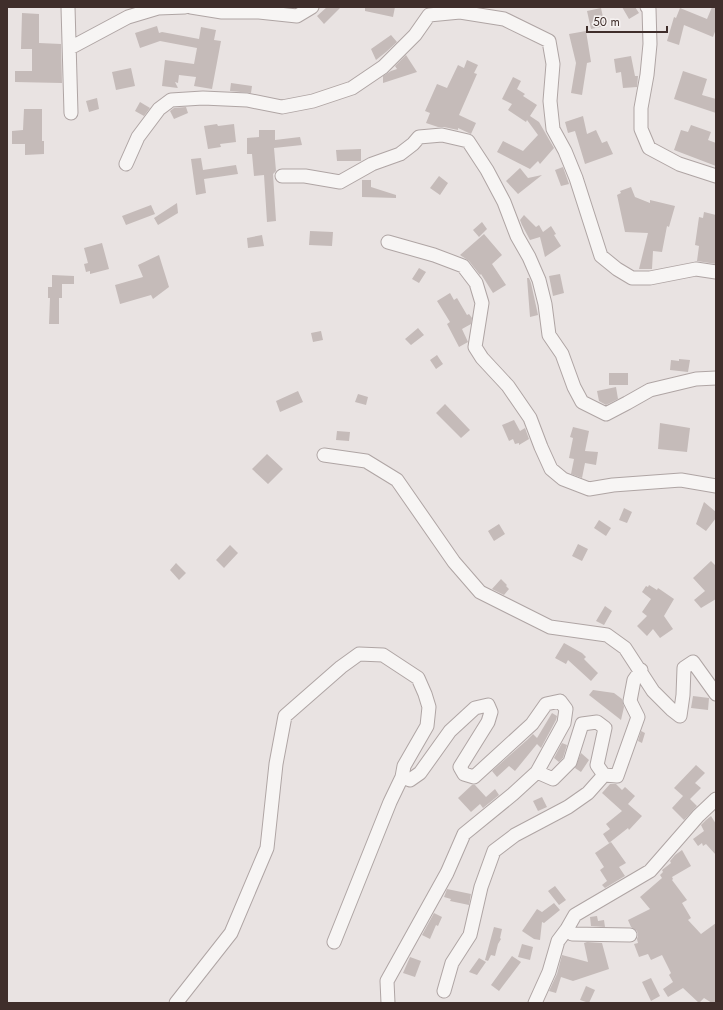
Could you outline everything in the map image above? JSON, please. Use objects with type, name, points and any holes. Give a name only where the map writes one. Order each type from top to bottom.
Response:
[{"type":"street","points":[[68,7],[71,113]]},
{"type":"street","points":[[70,48],[128,17],[158,8],[185,7]]},
{"type":"street","points":[[191,7],[222,12],[259,12],[297,16],[312,7]]},
{"type":"street","points":[[647,7],[650,44],[647,75],[641,108],[641,130],[649,148],[679,164],[716,176]]},
{"type":"street","points":[[126,164],[138,137],[159,109],[171,100],[203,98],[247,100],[282,107],[313,101],[352,88],[383,67],[415,35],[429,15],[460,12],[504,19],[549,41],[553,64],[550,101],[553,129],[565,150],[576,178],[601,256],[617,269],[632,278],[650,278],[696,269],[716,272]]},
{"type":"street","points":[[282,176],[305,176],[340,182],[372,164],[400,154],[413,144],[419,137],[442,135],[468,141],[487,170],[504,202],[517,236],[529,257],[539,280],[545,304],[549,335],[562,354],[574,387],[582,402],[606,414],[627,404],[650,390],[696,379],[716,378]]},
{"type":"street","points":[[388,242],[434,255],[463,266],[476,282],[482,303],[475,347],[482,358],[508,386],[530,418],[551,469],[563,479],[589,489],[613,485],[681,480],[716,486]]},
{"type":"street","points":[[324,455],[366,461],[397,480],[454,562],[480,592],[550,627],[607,636],[625,648],[653,691],[680,716],[683,695],[684,668],[693,662],[716,694]]},
{"type":"street","points":[[176,1003],[231,933],[267,848],[276,764],[285,716],[341,667],[359,654],[383,655],[418,678],[426,694],[429,707],[427,726],[404,766],[402,777],[390,802],[334,942]]},
{"type":"street","points":[[604,775],[616,776],[638,717],[630,701],[634,680],[640,670]]},
{"type":"street","points":[[388,1003],[388,981],[447,873],[464,834],[513,794],[537,772],[564,723],[566,709],[560,701],[546,704],[532,724],[474,777],[464,774],[460,767],[488,722],[491,712],[488,704],[475,708],[450,732],[420,773],[410,780],[402,777]]},
{"type":"street","points":[[537,772],[553,779],[570,762],[582,724],[597,722],[605,728],[597,765],[604,775]]},
{"type":"street","points":[[444,991],[452,963],[470,934],[481,886],[494,851],[515,835],[568,807],[588,793],[604,775]]},
{"type":"street","points":[[536,1003],[549,972],[558,941],[576,915],[650,871],[698,816],[716,799]]},
{"type":"street","points":[[567,929],[572,934],[630,935]]},
{"type":"building","points":[[327,7],[341,7],[324,24],[317,16]]},
{"type":"building","points":[[365,7],[395,7],[393,17],[365,11]]},
{"type":"building","points":[[622,7],[635,7],[639,13],[629,19]]},
{"type":"building","points":[[712,7],[716,7],[716,29],[713,37],[684,25],[679,45],[667,41],[674,17],[676,18],[680,8],[707,19]]},
{"type":"building","points":[[601,8],[605,26],[591,29],[587,11]]},
{"type":"building","points":[[22,13],[39,14],[39,43],[61,44],[62,83],[15,82],[15,71],[32,71],[32,49],[21,49]]},
{"type":"building","points":[[157,26],[159,33],[162,32],[199,39],[201,27],[216,30],[214,40],[221,41],[212,89],[194,86],[196,77],[179,75],[178,83],[175,82],[178,88],[162,86],[165,60],[194,64],[197,48],[160,41],[140,48],[135,33]]},
{"type":"building","points":[[586,31],[591,62],[587,63],[582,95],[571,93],[576,63],[569,34]]},
{"type":"building","points":[[391,35],[397,42],[376,60],[371,49]]},
{"type":"building","points":[[406,55],[417,72],[383,83],[383,76],[397,69],[395,66]]},
{"type":"building","points":[[631,56],[635,76],[638,76],[637,87],[623,88],[621,72],[616,73],[614,59]]},
{"type":"building","points":[[467,60],[478,65],[474,73],[477,74],[459,115],[476,123],[471,134],[458,128],[458,130],[438,127],[426,123],[430,113],[425,111],[437,84],[447,88],[458,65],[464,68]]},
{"type":"building","points":[[131,68],[135,86],[116,90],[112,72]]},
{"type":"building","points":[[683,71],[707,79],[702,95],[716,99],[716,113],[674,99]]},
{"type":"building","points":[[513,77],[521,81],[517,89],[525,94],[523,96],[537,105],[530,116],[539,122],[554,148],[540,164],[538,161],[530,169],[497,152],[503,141],[523,151],[538,135],[527,120],[526,122],[508,110],[512,104],[502,99]]},
{"type":"building","points":[[231,83],[252,86],[251,93],[230,91]]},
{"type":"building","points":[[97,98],[99,109],[89,112],[86,101]]},
{"type":"building","points":[[140,102],[150,108],[144,116],[135,111]]},
{"type":"building","points":[[186,107],[188,113],[174,119],[170,111],[174,108]]},
{"type":"building","points":[[24,109],[42,109],[42,141],[44,141],[44,154],[25,155],[25,144],[12,144],[12,131],[23,130]]},
{"type":"building","points":[[583,116],[587,134],[596,130],[602,143],[607,141],[613,154],[585,164],[575,131],[568,133],[565,122]]},
{"type":"building","points":[[217,124],[218,126],[234,124],[236,142],[220,144],[221,147],[208,149],[204,126]]},
{"type":"building","points":[[691,125],[711,132],[708,140],[716,143],[716,166],[674,150],[681,130],[688,132]]},
{"type":"building","points":[[259,130],[275,130],[275,140],[300,137],[302,145],[274,148],[276,171],[273,174],[276,221],[267,222],[264,175],[254,176],[252,154],[247,154],[247,138],[259,137]]},
{"type":"building","points":[[361,149],[361,161],[337,161],[336,150]]},
{"type":"building","points":[[201,158],[203,170],[236,165],[238,174],[204,179],[206,193],[196,195],[191,159]]},
{"type":"building","points":[[563,167],[569,184],[561,186],[555,170]]},
{"type":"building","points":[[520,168],[528,178],[542,175],[518,194],[506,181]]},
{"type":"building","points":[[439,176],[448,183],[440,195],[430,188]]},
{"type":"building","points":[[362,180],[371,180],[371,187],[396,195],[396,198],[362,197]]},
{"type":"building","points":[[631,187],[635,197],[650,203],[650,200],[675,206],[669,227],[667,226],[662,252],[653,251],[652,269],[639,269],[648,233],[625,232],[617,195],[621,193],[620,191]]},
{"type":"building","points":[[177,203],[178,213],[158,225],[154,218]]},
{"type":"building","points":[[151,205],[155,214],[126,225],[122,216]]},
{"type":"building","points":[[704,212],[716,215],[716,264],[697,261],[699,246],[695,245],[699,217],[703,218]]},
{"type":"building","points":[[524,215],[536,227],[539,225],[543,232],[551,226],[556,234],[554,235],[561,246],[545,257],[540,237],[530,240],[522,225],[520,220]]},
{"type":"building","points":[[482,222],[487,229],[479,237],[473,230]]},
{"type":"building","points":[[310,231],[333,232],[332,246],[309,245]]},
{"type":"building","points":[[484,234],[502,255],[492,264],[506,285],[493,293],[481,274],[480,275],[469,261],[460,255]]},
{"type":"building","points":[[262,235],[264,246],[248,248],[247,238]]},
{"type":"building","points":[[102,243],[109,269],[90,274],[90,271],[86,272],[84,264],[88,263],[84,248]]},
{"type":"building","points":[[159,255],[169,287],[153,299],[151,295],[120,304],[115,285],[143,277],[138,265]]},
{"type":"building","points":[[419,268],[426,272],[419,283],[412,279]]},
{"type":"building","points":[[560,274],[564,293],[553,296],[549,276]]},
{"type":"building","points":[[52,275],[74,276],[74,284],[62,284],[62,298],[59,298],[59,324],[49,324],[50,298],[48,298],[48,287],[52,287]]},
{"type":"building","points":[[527,278],[529,278],[531,283],[538,315],[530,317]]},
{"type":"building","points":[[450,293],[454,300],[457,298],[467,315],[469,314],[472,318],[471,324],[462,329],[468,342],[459,347],[447,324],[450,322],[437,301]]},
{"type":"building","points":[[418,328],[424,335],[411,345],[405,339]]},
{"type":"building","points":[[321,331],[323,340],[313,342],[311,333]]},
{"type":"building","points":[[437,355],[443,364],[436,369],[430,360]]},
{"type":"building","points":[[679,359],[690,360],[688,372],[670,370],[671,360],[679,361]]},
{"type":"building","points":[[609,373],[628,373],[628,385],[609,385]]},
{"type":"building","points":[[616,387],[618,399],[606,405],[599,401],[597,391]]},
{"type":"building","points":[[298,391],[303,402],[280,412],[276,401]]},
{"type":"building","points":[[358,394],[368,397],[366,405],[355,402]]},
{"type":"building","points":[[445,404],[470,430],[461,438],[436,413]]},
{"type":"building","points":[[514,420],[520,431],[525,428],[529,439],[519,445],[519,443],[515,444],[513,439],[509,441],[502,425]]},
{"type":"building","points":[[660,423],[690,428],[687,452],[658,449]]},
{"type":"building","points":[[573,427],[589,431],[585,451],[598,452],[596,465],[585,463],[582,478],[571,474],[574,459],[569,458],[573,438],[570,437]]},
{"type":"building","points":[[337,431],[350,432],[349,441],[336,440]]},
{"type":"building","points":[[267,454],[283,469],[268,484],[252,469]]},
{"type":"building","points":[[704,502],[716,512],[716,518],[706,531],[696,524]]},
{"type":"building","points":[[624,508],[632,512],[627,523],[619,520]]},
{"type":"building","points":[[599,520],[611,528],[606,536],[594,528]]},
{"type":"building","points":[[499,524],[505,534],[494,541],[488,531]]},
{"type":"building","points":[[578,544],[588,549],[582,561],[572,556]]},
{"type":"building","points":[[230,545],[238,553],[224,568],[216,560]]},
{"type":"building","points":[[711,561],[716,566],[716,599],[701,608],[694,600],[705,591],[693,578]]},
{"type":"building","points":[[176,563],[186,573],[179,580],[170,570]]},
{"type":"building","points":[[501,579],[509,589],[504,595],[492,589]]},
{"type":"building","points":[[649,585],[657,590],[658,588],[674,599],[664,616],[673,629],[660,638],[653,629],[647,636],[637,626],[647,616],[642,612],[651,599],[642,592],[646,586],[648,587]]},
{"type":"building","points":[[605,606],[612,611],[604,625],[596,621]]},
{"type":"building","points":[[564,643],[582,653],[586,657],[584,659],[598,673],[591,681],[568,660],[566,664],[555,658]]},
{"type":"building","points":[[593,690],[614,693],[622,699],[624,707],[621,720],[589,695]]},
{"type":"building","points":[[693,696],[709,698],[708,710],[691,708]]},
{"type":"building","points":[[552,713],[557,716],[556,720],[541,748],[537,744],[515,771],[509,766],[497,777],[492,771],[533,734],[537,738]]},
{"type":"building","points":[[641,731],[645,733],[642,743],[638,741]]},
{"type":"building","points":[[562,743],[567,745],[563,758],[559,762],[554,758]]},
{"type":"building","points":[[581,753],[589,760],[581,772],[575,768]]},
{"type":"building","points":[[696,765],[705,773],[695,783],[701,788],[690,799],[697,806],[684,820],[672,808],[683,796],[674,788]]},
{"type":"building","points":[[610,784],[616,784],[622,790],[625,787],[635,796],[628,804],[642,816],[629,830],[628,828],[609,843],[603,834],[610,829],[606,824],[622,811],[602,793]]},
{"type":"building","points":[[472,785],[475,785],[486,797],[495,789],[499,795],[483,808],[480,804],[471,812],[458,798]]},
{"type":"building","points":[[542,797],[547,807],[538,811],[533,801]]},
{"type":"building","points":[[711,816],[716,824],[716,855],[706,844],[703,846],[702,843],[698,846],[693,839],[704,831],[701,825]]},
{"type":"building","points":[[611,842],[626,863],[619,867],[625,876],[605,888],[602,885],[607,881],[600,870],[604,867],[595,853]]},
{"type":"building","points":[[682,850],[691,866],[672,877],[672,880],[687,900],[682,903],[691,918],[688,920],[701,934],[716,923],[716,1003],[712,1003],[704,998],[699,1003],[683,988],[668,997],[663,989],[673,982],[669,975],[671,973],[662,955],[651,960],[648,954],[639,957],[634,944],[638,943],[637,931],[631,927],[628,920],[650,909],[640,897],[662,878],[660,875],[663,872],[662,870],[671,863],[670,861],[675,855]]},
{"type":"building","points":[[555,886],[566,900],[559,905],[548,891]]},
{"type":"building","points":[[447,889],[471,894],[469,905],[450,901],[451,899],[444,897]]},
{"type":"building","points":[[554,903],[560,910],[544,923],[542,922],[540,940],[534,939],[522,931],[537,909],[542,912]]},
{"type":"building","points":[[434,913],[442,917],[438,926],[436,925],[430,939],[422,935]]},
{"type":"building","points":[[597,916],[598,921],[604,920],[605,927],[591,926],[590,917]]},
{"type":"building","points":[[494,927],[502,929],[501,939],[495,956],[491,955],[488,961],[485,960]]},
{"type":"building","points":[[584,943],[602,943],[609,969],[573,981],[561,977],[556,993],[549,991],[557,974],[562,955],[588,962]]},
{"type":"building","points":[[522,944],[533,947],[530,960],[518,957]]},
{"type":"building","points":[[512,956],[521,962],[499,991],[491,985]]},
{"type":"building","points":[[410,957],[421,961],[415,977],[403,973]]},
{"type":"building","points":[[479,958],[486,962],[477,975],[469,972]]},
{"type":"building","points":[[651,978],[660,996],[651,1001],[642,982]]},
{"type":"building","points":[[586,986],[595,990],[589,1003],[580,1000]]}]
